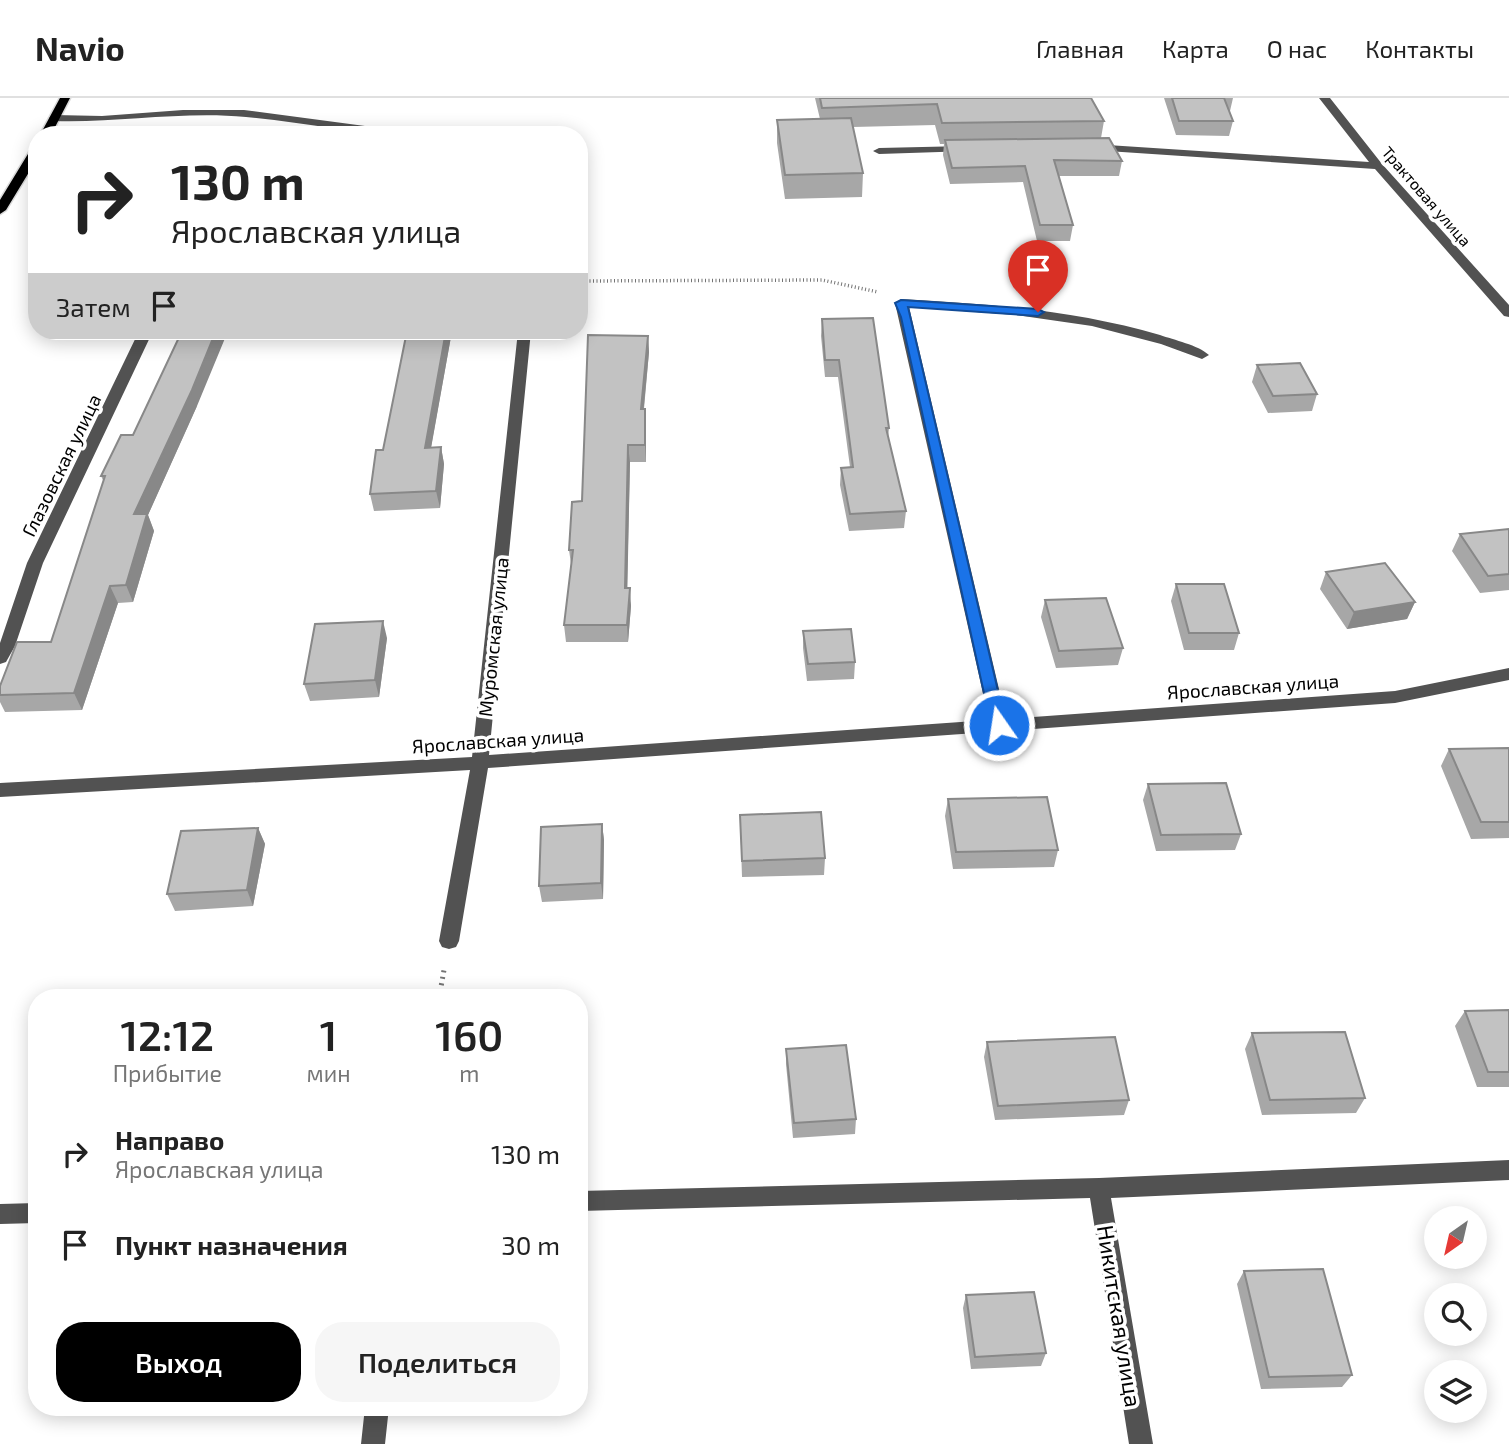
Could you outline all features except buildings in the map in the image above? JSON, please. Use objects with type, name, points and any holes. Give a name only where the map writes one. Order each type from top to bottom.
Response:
[{"type":"main road","points":[[50,126],[65,98]]},
{"type":"main road","points":[[0,210],[28,164]]},
{"type":"street","name":"Трактовая улица","points":[[1324,98],[1378,166],[1509,313]]},
{"type":"street","points":[[54,118],[102,119],[183,113],[244,113],[342,126]]},
{"type":"street","points":[[1086,147],[1378,166]]},
{"type":"street","points":[[879,151],[976,149]]},
{"type":"street","points":[[999,725],[901,303],[1062,314],[1162,338],[1202,355]]},
{"type":"street","name":"Глазовская улица","points":[[0,658],[7,646],[35,563],[142,340]]},
{"type":"street","name":"Муромская улица","points":[[449,941],[480,762],[523,340]]},
{"type":"street","name":"Ярославская улица","points":[[0,790],[480,762],[1395,697],[1509,674]]},
{"type":"street","points":[[588,1201],[1099,1188],[1509,1170]]},
{"type":"street","name":"Никитская улица","points":[[1099,1188],[1142,1444]]},
{"type":"street","points":[[0,1214],[28,1213]]},
{"type":"street","points":[[373,1444],[376,1416]]},
{"type":"path","points":[[588,281],[822,280],[878,292],[901,303]]},
{"type":"route","points":[[999,725],[901,303],[1038,312]]}]
